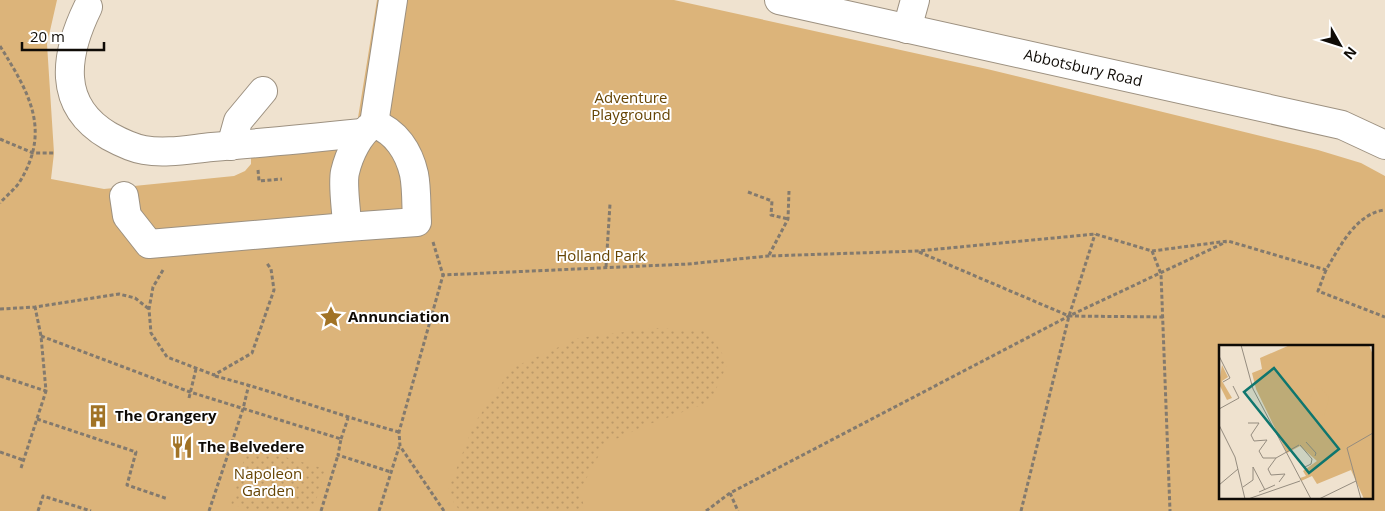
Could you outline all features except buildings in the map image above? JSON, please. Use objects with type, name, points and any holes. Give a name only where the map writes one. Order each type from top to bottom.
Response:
[{"type":"street","points":[[348,227],[344,174],[353,150],[368,128],[393,0]]},
{"type":"street","name":"Abbotsbury Road","points":[[779,0],[1342,125],[1385,144]]},
{"type":"street","points":[[907,28],[915,0]]},
{"type":"street","points":[[88,7],[73,46],[70,70],[73,94],[81,112],[100,130],[121,142],[143,150],[159,152],[231,146],[368,128],[385,128],[396,136],[414,174],[417,222],[149,244],[127,216],[124,196]]},
{"type":"street","points":[[231,146],[238,121],[263,91]]},
{"type":"path","points":[[0,46],[16,72],[31,105],[35,120],[36,137],[34,153],[18,184],[0,202]]},
{"type":"path","points":[[0,139],[34,153],[54,154]]},
{"type":"path","points":[[768,256],[788,219],[789,191]]},
{"type":"path","points":[[748,192],[772,201],[771,214],[788,219]]},
{"type":"path","points":[[606,267],[610,204]]},
{"type":"path","points":[[1385,210],[1379,211],[1358,224],[1345,238],[1326,270],[1318,291],[1385,317]]},
{"type":"path","points":[[379,511],[400,446],[399,432],[443,275],[688,264],[768,256],[918,251],[1095,234],[1152,251],[1228,241],[1326,270]]},
{"type":"path","points":[[1022,511],[1069,316],[1095,234]]},
{"type":"path","points":[[214,376],[252,353],[274,290],[271,269],[258,249],[240,236]]},
{"type":"path","points":[[706,511],[730,492],[1069,316],[1228,241]]},
{"type":"path","points":[[918,251],[1069,316],[1163,317]]},
{"type":"path","points":[[1152,251],[1161,274],[1170,511]]},
{"type":"path","points":[[167,265],[153,287],[149,309],[151,333],[167,357],[214,376],[249,384],[348,418],[399,432]]},
{"type":"path","points":[[0,309],[35,307],[119,294],[135,298],[149,309]]},
{"type":"path","points":[[21,468],[46,391],[42,336],[35,307]]},
{"type":"path","points":[[42,336],[190,392],[341,438]]},
{"type":"path","points":[[189,398],[196,369]]},
{"type":"path","points":[[0,376],[46,391]]},
{"type":"path","points":[[209,511],[243,409],[249,384]]},
{"type":"path","points":[[321,511],[348,418]]},
{"type":"path","points":[[37,419],[136,452],[127,485],[168,500]]},
{"type":"path","points":[[400,446],[444,511]]},
{"type":"path","points":[[0,452],[24,460]]},
{"type":"path","points":[[338,455],[391,472]]},
{"type":"path","points":[[730,492],[738,511]]},
{"type":"path","points":[[38,511],[43,496],[91,511]]},
{"type":"green space","name":"Holland Park","points":[[0,0],[57,0],[47,44],[54,153],[51,179],[104,189],[234,176],[245,171],[251,164],[251,144],[357,124],[377,0],[674,0],[987,69],[1318,150],[1361,163],[1385,176],[1385,511],[0,511]]},
{"type":"green space","points":[[655,328],[708,331],[728,363],[710,402],[647,425],[605,444],[580,490],[585,511],[460,511],[447,493],[474,424],[512,368],[579,338]]},
{"type":"green space","name":"Napoleon Garden","points":[[248,446],[325,469],[313,511],[253,511],[231,504]]},
{"type":"place","name":"Annunciation","points":[[331,317]]},
{"type":"place","name":"The Orangery","points":[[98,416]]},
{"type":"place","name":"The Belvedere","points":[[182,447]]},
{"type":"park label","name":"Adventure Playground","points":[[631,106]]}]
